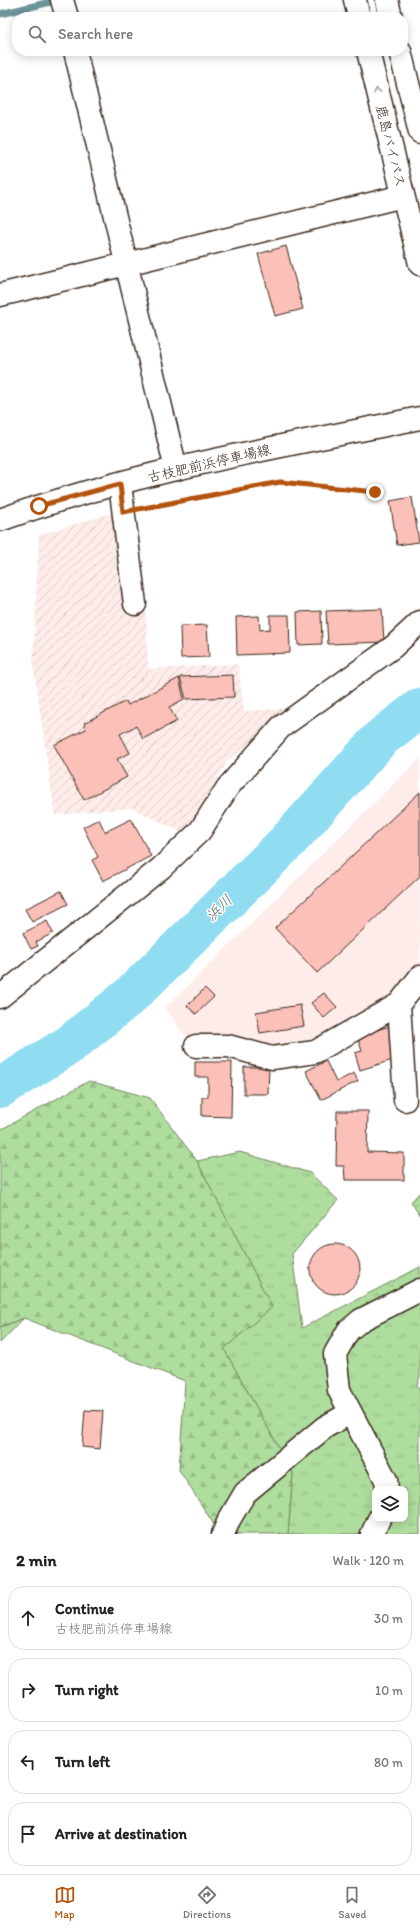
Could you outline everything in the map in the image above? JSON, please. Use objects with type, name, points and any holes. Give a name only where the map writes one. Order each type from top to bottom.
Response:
[{"type":"main road","points":[[355,0],[358,12]]},
{"type":"main road","points":[[387,0],[390,12]]},
{"type":"main road","points":[[76,56],[128,264],[176,469]]},
{"type":"main road","name":"鹿島バイパス","points":[[369,56],[420,264]]},
{"type":"main road","points":[[401,56],[420,132]]},
{"type":"main road","points":[[0,296],[403,196]]},
{"type":"main road","name":"古枝肥前浜停車場線","points":[[0,520],[39,506],[176,469],[420,418]]},
{"type":"main road","points":[[120,484],[135,604]]},
{"type":"main road","points":[[0,997],[161,868],[200,831],[228,787],[281,727],[393,647],[420,622]]},
{"type":"main road","points":[[196,1046],[228,1046],[272,1058],[315,1052],[399,1004],[420,977]]},
{"type":"main road","points":[[399,1004],[405,1100]]},
{"type":"main road","points":[[387,1486],[386,1480],[339,1390],[335,1354],[348,1331],[361,1320],[420,1290]]},
{"type":"main road","points":[[223,1534],[229,1520],[245,1493],[325,1427],[350,1413]]},
{"type":"main road","points":[[372,1534],[378,1522]]},
{"type":"path","points":[[123,512],[280,482],[375,492]]},
{"type":"shaded area","points":[[131,507],[146,609],[148,669],[238,664],[244,711],[295,708],[227,761],[187,835],[132,808],[55,815],[33,663],[39,535]]},
{"type":"shaded area","points":[[420,758],[420,969],[400,994],[312,1039],[266,1050],[225,1038],[186,1037],[165,1008]]},
{"type":"green space","points":[[89,1081],[150,1098],[197,1161],[272,1307],[224,1349],[293,1473],[288,1534],[220,1534],[179,1470],[185,1381],[24,1318],[0,1327],[0,1130]]},
{"type":"green space","points":[[240,1152],[310,1173],[338,1200],[292,1254],[302,1328],[420,1267],[420,1377],[417,1386],[420,1391],[420,1534],[288,1534],[293,1473],[223,1348],[271,1307],[197,1161]]},
{"type":"green space","points":[[420,1192],[420,1216],[411,1202]]},
{"type":"green space","points":[[24,1318],[0,1343],[0,1327]]},
{"type":"building","points":[[286,246],[303,309],[275,316],[258,254]]},
{"type":"building","points":[[412,497],[419,542],[397,545],[390,501]]},
{"type":"building","points":[[382,609],[384,642],[328,644],[326,611]]},
{"type":"building","points":[[321,611],[322,644],[298,645],[297,612]]},
{"type":"building","points":[[270,615],[289,615],[290,653],[237,655],[236,617],[259,616],[260,630],[270,629]]},
{"type":"building","points":[[207,625],[209,657],[181,658],[180,626]]},
{"type":"building","points":[[233,675],[234,697],[186,699],[180,677]]},
{"type":"building","points":[[179,678],[184,699],[169,707],[177,721],[143,739],[136,726],[120,734],[130,753],[117,759],[127,777],[84,800],[54,745],[86,729],[84,723],[126,701],[128,705]]},
{"type":"building","points":[[420,792],[420,876],[317,973],[275,928]]},
{"type":"building","points":[[99,819],[105,832],[131,819],[151,856],[103,881],[92,860],[98,857],[83,827]]},
{"type":"building","points":[[61,891],[68,904],[32,922],[25,909]]},
{"type":"building","points":[[47,921],[53,933],[36,942],[38,946],[31,949],[23,933]]},
{"type":"building","points":[[205,988],[214,997],[196,1014],[187,1006]]},
{"type":"building","points":[[324,993],[337,1007],[324,1018],[311,1003]]},
{"type":"building","points":[[300,1005],[304,1026],[260,1033],[256,1012]]},
{"type":"building","points":[[390,1026],[396,1059],[360,1070],[355,1053],[362,1051],[357,1036]]},
{"type":"building","points":[[326,1061],[336,1082],[354,1073],[358,1081],[321,1100],[306,1071]]},
{"type":"building","points":[[195,1062],[232,1062],[231,1117],[202,1116],[202,1097],[208,1097],[208,1077],[195,1077]]},
{"type":"building","points":[[244,1067],[269,1067],[268,1094],[244,1094]]},
{"type":"building","points":[[337,1111],[368,1111],[367,1152],[404,1153],[404,1180],[345,1180],[344,1166],[336,1166]]},
{"type":"building","points":[[330,1244],[340,1244],[353,1251],[360,1264],[360,1274],[353,1287],[340,1294],[330,1294],[321,1290],[314,1283],[310,1274],[310,1264],[314,1255],[321,1248]]},
{"type":"building","points":[[85,1410],[103,1411],[100,1449],[82,1447]]},
{"type":"waterway","points":[[0,14],[59,0]]},
{"type":"waterway","name":"浜川","points":[[0,1088],[69,1045],[130,996],[287,842],[381,738],[420,708]]},
{"type":"route","points":[[39,506],[120,484],[123,512],[280,482],[375,492]]}]
